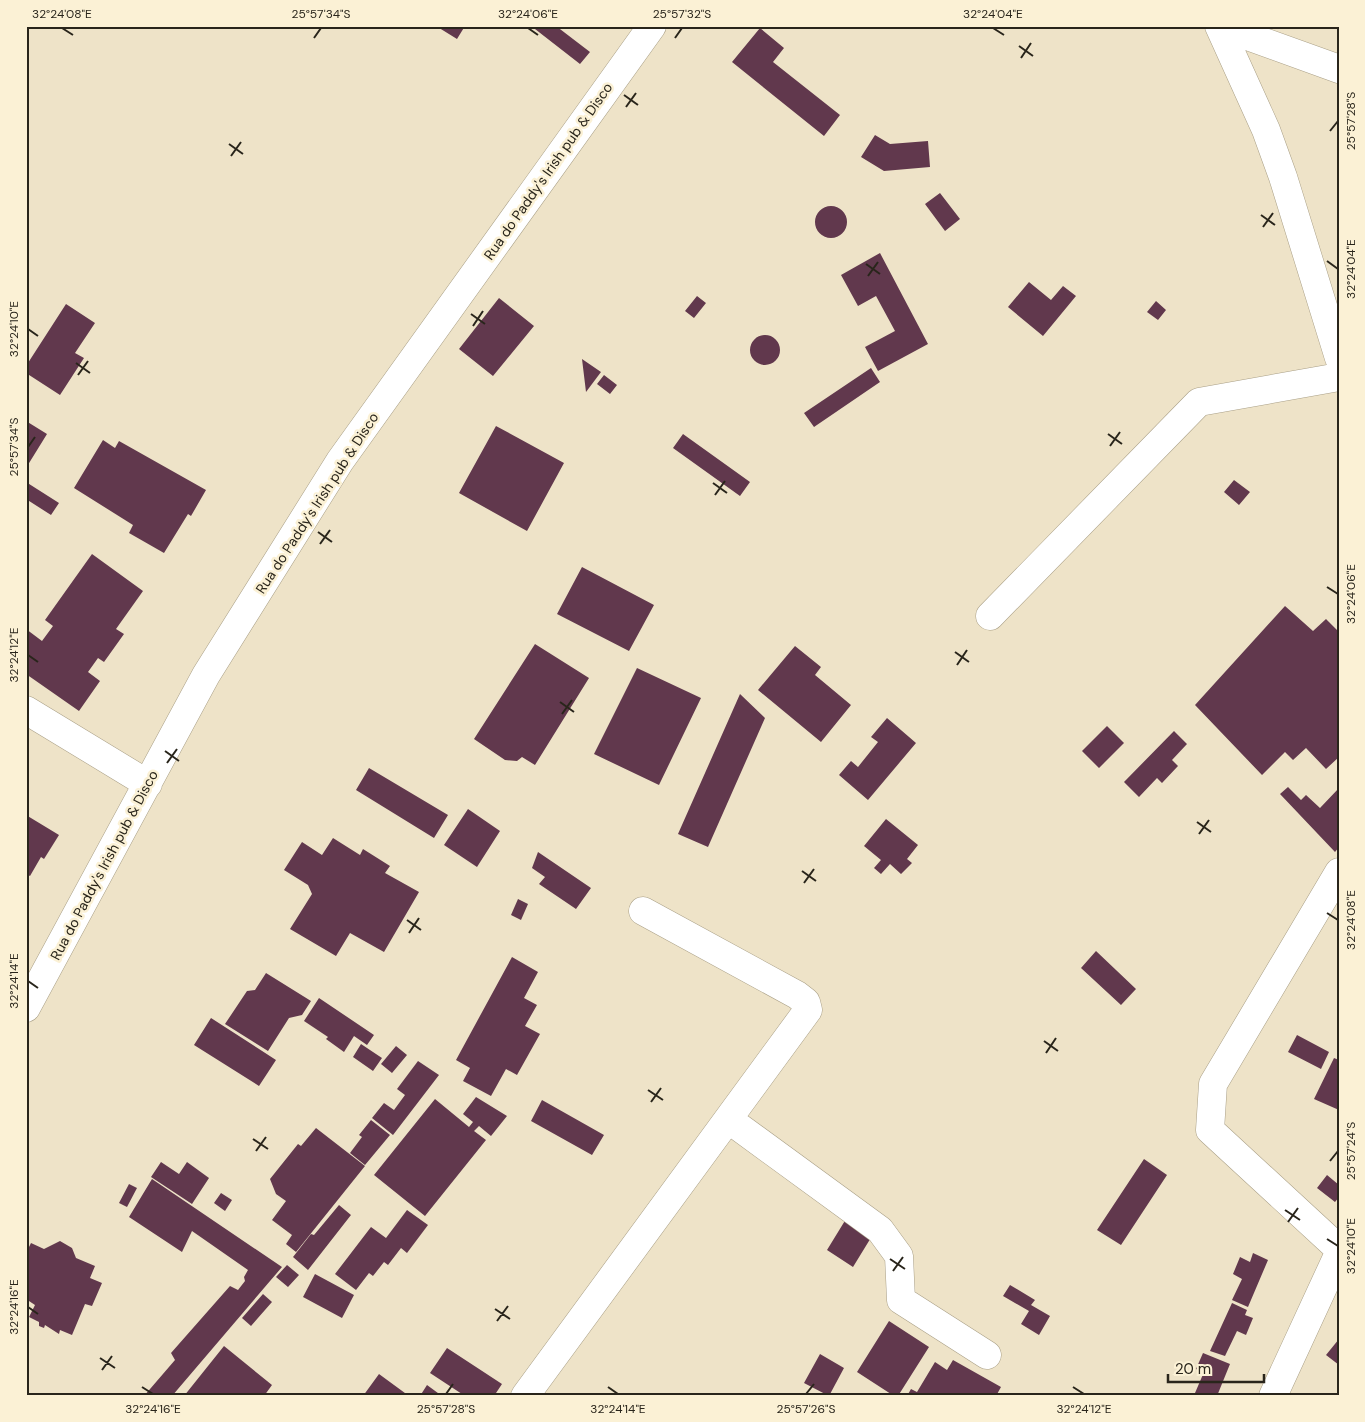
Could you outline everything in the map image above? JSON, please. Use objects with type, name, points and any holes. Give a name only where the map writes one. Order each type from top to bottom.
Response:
[{"type":"street","name":"Rua do Paddy's Irish pub & Disco","points":[[26,1008],[206,675],[340,461],[652,26]]},
{"type":"street","points":[[1220,26],[1339,68]]},
{"type":"street","points":[[1220,26],[1266,130],[1284,177],[1339,358]]},
{"type":"street","points":[[990,616],[1199,402],[1339,377]]},
{"type":"street","points":[[26,710],[148,784]]},
{"type":"street","points":[[1273,1396],[1339,1251],[1210,1130],[1214,1084],[1339,872]]},
{"type":"street","points":[[526,1395],[808,1010],[806,1002],[643,911]]},
{"type":"street","points":[[728,1119],[880,1230],[899,1256],[901,1300],[987,1355]]},
{"type":"building","points":[[436,26],[465,26],[457,39]]},
{"type":"building","points":[[538,26],[556,26],[590,52],[580,64],[535,29]]},
{"type":"building","points":[[760,28],[784,48],[773,62],[840,115],[824,136],[732,62]]},
{"type":"building","points":[[875,135],[890,144],[928,141],[930,167],[884,171],[861,157]]},
{"type":"building","points":[[940,193],[960,219],[945,231],[925,204]]},
{"type":"building","points":[[831,206],[842,211],[847,222],[842,233],[831,238],[820,233],[815,222],[820,211]]},
{"type":"building","points":[[880,253],[928,344],[878,371],[865,347],[895,331],[876,296],[858,306],[841,275]]},
{"type":"building","points":[[1029,282],[1051,300],[1063,286],[1076,296],[1043,336],[1008,307]]},
{"type":"building","points":[[697,296],[706,303],[694,318],[685,311]]},
{"type":"building","points":[[499,298],[534,326],[493,376],[459,349]]},
{"type":"building","points":[[1156,301],[1166,310],[1158,320],[1147,312]]},
{"type":"building","points":[[66,304],[95,323],[75,353],[84,358],[60,395],[26,373],[26,366]]},
{"type":"building","points":[[765,335],[771,336],[779,344],[779,356],[771,364],[765,365],[759,364],[751,356],[750,350],[751,344],[759,336]]},
{"type":"building","points":[[582,359],[601,372],[586,392]]},
{"type":"building","points":[[871,368],[880,382],[814,427],[804,413]]},
{"type":"building","points":[[604,375],[617,385],[610,394],[597,384]]},
{"type":"building","points":[[26,421],[47,434],[26,468]]},
{"type":"building","points":[[496,426],[564,463],[527,531],[459,493]]},
{"type":"building","points":[[683,434],[750,482],[740,496],[673,448]]},
{"type":"building","points":[[103,440],[115,448],[119,441],[206,490],[191,516],[188,514],[164,553],[129,533],[133,525],[74,488]]},
{"type":"building","points":[[1234,480],[1250,492],[1239,505],[1224,492]]},
{"type":"building","points":[[26,482],[59,503],[51,515],[26,499]]},
{"type":"building","points":[[92,554],[143,591],[116,629],[124,634],[104,662],[98,658],[88,672],[100,681],[79,711],[26,674],[26,629],[42,641],[53,626],[45,620]]},
{"type":"building","points":[[582,567],[654,605],[629,651],[557,614]]},
{"type":"building","points":[[1285,606],[1313,631],[1326,619],[1339,632],[1339,757],[1326,769],[1306,748],[1293,760],[1285,752],[1262,775],[1195,705]]},
{"type":"building","points":[[535,644],[589,678],[535,765],[522,757],[517,761],[505,760],[474,739]]},
{"type":"building","points":[[795,646],[821,667],[815,675],[851,705],[821,742],[758,690]]},
{"type":"building","points":[[637,668],[701,698],[659,785],[594,754]]},
{"type":"building","points":[[740,694],[765,718],[708,847],[678,834]]},
{"type":"building","points":[[887,718],[916,743],[868,800],[839,775],[851,761],[858,767],[878,742],[871,737]]},
{"type":"building","points":[[1107,726],[1124,743],[1099,768],[1082,751]]},
{"type":"building","points":[[1174,731],[1187,744],[1172,760],[1178,766],[1162,783],[1157,778],[1139,797],[1124,782]]},
{"type":"building","points":[[369,768],[448,815],[434,838],[356,790]]},
{"type":"building","points":[[1288,787],[1301,800],[1306,795],[1320,808],[1339,788],[1339,847],[1335,852],[1280,794]]},
{"type":"building","points":[[468,809],[500,831],[477,867],[444,845]]},
{"type":"building","points":[[26,815],[59,835],[44,859],[41,857],[30,876],[26,874]]},
{"type":"building","points":[[886,819],[918,845],[907,859],[912,863],[901,874],[890,864],[881,874],[874,868],[881,860],[864,846]]},
{"type":"building","points":[[333,838],[360,855],[363,849],[390,866],[385,873],[419,892],[384,952],[350,933],[336,956],[290,929],[312,894],[308,885],[284,870],[302,842],[322,855]]},
{"type":"building","points":[[538,852],[591,888],[576,909],[539,884],[545,877],[532,868]]},
{"type":"building","points":[[518,899],[528,904],[521,920],[511,915]]},
{"type":"building","points":[[1096,951],[1136,989],[1121,1005],[1081,968]]},
{"type":"building","points":[[512,957],[538,972],[524,998],[537,1005],[525,1026],[540,1034],[517,1075],[506,1069],[491,1096],[463,1081],[470,1068],[456,1060]]},
{"type":"building","points":[[266,973],[311,1001],[302,1015],[289,1018],[268,1051],[225,1024],[247,991],[255,990]]},
{"type":"building","points":[[319,998],[374,1035],[367,1045],[354,1036],[344,1052],[326,1039],[328,1037],[304,1021]]},
{"type":"building","points":[[211,1018],[276,1060],[259,1086],[194,1045]]},
{"type":"building","points":[[1297,1035],[1329,1052],[1321,1069],[1288,1052]]},
{"type":"building","points":[[361,1044],[382,1058],[373,1071],[353,1057]]},
{"type":"building","points":[[396,1046],[407,1055],[392,1073],[381,1064]]},
{"type":"building","points":[[1334,1058],[1339,1060],[1339,1110],[1314,1099]]},
{"type":"building","points":[[418,1061],[439,1075],[393,1135],[372,1118],[384,1103],[394,1110],[405,1095],[397,1089]]},
{"type":"building","points":[[476,1097],[507,1116],[491,1136],[479,1126],[474,1131],[486,1140],[425,1216],[374,1175],[435,1099],[469,1127],[473,1122],[463,1114]]},
{"type":"building","points":[[542,1100],[604,1135],[592,1155],[531,1121]]},
{"type":"building","points":[[371,1120],[390,1135],[365,1165],[350,1153],[362,1137],[359,1135]]},
{"type":"building","points":[[316,1128],[365,1166],[296,1252],[286,1244],[292,1235],[272,1220],[286,1201],[276,1194],[270,1179],[298,1144],[301,1146]]},
{"type":"building","points":[[1144,1159],[1167,1175],[1121,1245],[1097,1230]]},
{"type":"building","points":[[161,1162],[179,1174],[187,1162],[209,1178],[192,1204],[151,1177]]},
{"type":"building","points":[[1327,1175],[1339,1185],[1339,1197],[1335,1202],[1317,1188]]},
{"type":"building","points":[[152,1179],[282,1267],[172,1396],[144,1396],[175,1360],[171,1353],[230,1286],[238,1290],[245,1281],[244,1277],[248,1270],[192,1231],[182,1252],[129,1217]]},
{"type":"building","points":[[129,1184],[137,1188],[127,1207],[119,1203]]},
{"type":"building","points":[[221,1193],[232,1200],[225,1211],[214,1203]]},
{"type":"building","points":[[339,1205],[351,1215],[308,1270],[293,1257],[311,1234],[314,1235]]},
{"type":"building","points":[[407,1210],[428,1225],[407,1253],[401,1248],[388,1265],[384,1262],[373,1276],[369,1273],[356,1290],[335,1274],[371,1227],[386,1238]]},
{"type":"building","points":[[846,1219],[872,1236],[853,1267],[827,1250]]},
{"type":"building","points":[[60,1241],[72,1248],[76,1258],[95,1266],[90,1278],[102,1283],[92,1306],[85,1304],[72,1335],[60,1330],[59,1334],[45,1325],[44,1328],[39,1326],[39,1322],[29,1317],[35,1305],[26,1299],[26,1253],[31,1243],[44,1249]]},
{"type":"building","points":[[1253,1253],[1268,1260],[1248,1307],[1232,1300],[1242,1279],[1233,1274],[1240,1257],[1250,1262]]},
{"type":"building","points":[[287,1265],[299,1275],[288,1287],[276,1277]]},
{"type":"building","points":[[315,1274],[354,1295],[342,1318],[303,1297]]},
{"type":"building","points":[[1010,1285],[1035,1300],[1031,1305],[1050,1316],[1039,1335],[1021,1324],[1029,1311],[1003,1296]]},
{"type":"building","points":[[263,1294],[272,1302],[251,1326],[242,1318]]},
{"type":"building","points":[[1232,1303],[1247,1310],[1245,1315],[1253,1318],[1246,1335],[1237,1331],[1225,1356],[1210,1351]]},
{"type":"building","points":[[889,1321],[929,1347],[898,1396],[894,1396],[857,1372]]},
{"type":"building","points":[[1339,1339],[1339,1365],[1326,1355]]},
{"type":"building","points":[[224,1346],[272,1385],[264,1396],[184,1396]]},
{"type":"building","points":[[447,1348],[502,1384],[494,1396],[465,1396],[430,1373]]},
{"type":"building","points":[[1203,1353],[1230,1364],[1217,1396],[1204,1396],[1195,1393],[1204,1372],[1196,1369]]},
{"type":"building","points":[[820,1354],[844,1368],[829,1396],[804,1383]]},
{"type":"building","points":[[953,1360],[1001,1387],[996,1396],[907,1396],[911,1389],[917,1392],[935,1362],[947,1370]]},
{"type":"building","points":[[379,1374],[409,1396],[363,1396]]},
{"type":"building","points":[[427,1385],[442,1396],[420,1396]]}]
